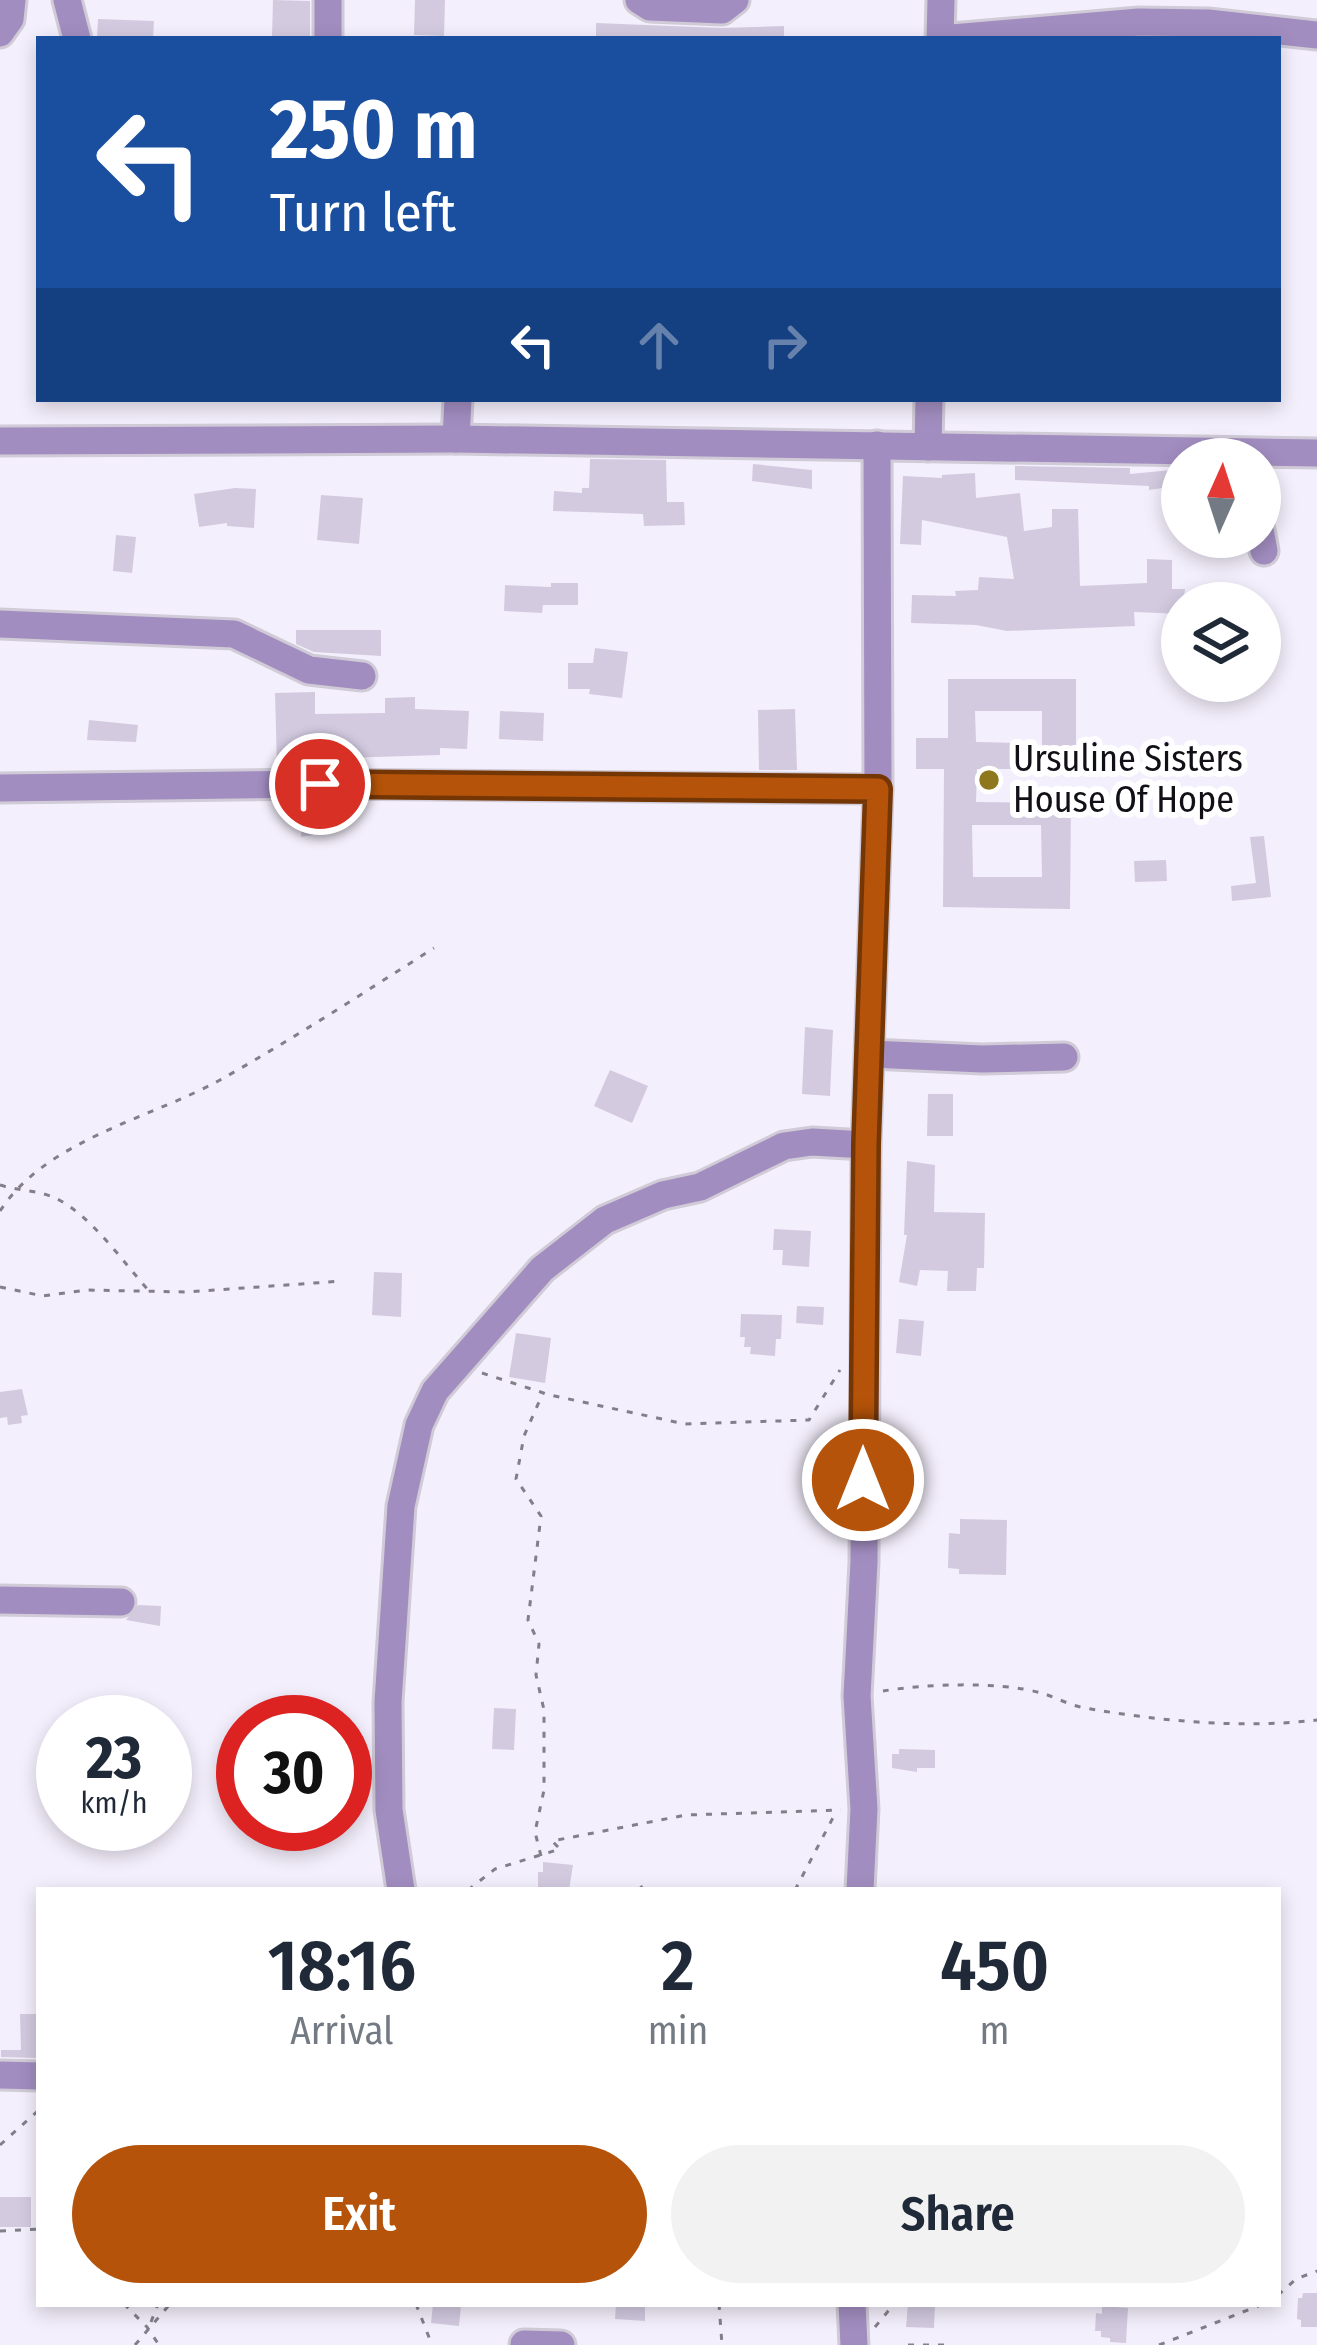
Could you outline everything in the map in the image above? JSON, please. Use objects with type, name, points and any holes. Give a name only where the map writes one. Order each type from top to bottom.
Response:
[{"type":"street","points":[[0,33],[10,19],[12,0]]},
{"type":"street","points":[[67,0],[76,36]]},
{"type":"street","points":[[328,0],[328,36]]},
{"type":"street","points":[[639,0],[650,7],[722,10],[736,0]]},
{"type":"street","points":[[940,36],[941,0]]},
{"type":"street","points":[[975,36],[1139,22],[1208,23],[1317,34]]},
{"type":"street","points":[[456,439],[458,402]]},
{"type":"street","points":[[928,447],[929,402]]},
{"type":"street","points":[[0,441],[456,439],[1161,454]]},
{"type":"street","points":[[860,1887],[850,1809],[863,1562],[866,1144],[878,789],[877,445]]},
{"type":"street","points":[[1281,455],[1317,453]]},
{"type":"street","points":[[0,624],[234,634],[308,670],[362,676]]},
{"type":"street","points":[[0,788],[320,784],[878,789]]},
{"type":"street","points":[[871,1054],[1064,1057]]},
{"type":"street","points":[[400,1887],[389,1810],[388,1702],[401,1506],[419,1425],[435,1391],[542,1269],[604,1220],[700,1187],[784,1146],[866,1144]]},
{"type":"street","points":[[0,1600],[121,1601]]},
{"type":"street","points":[[0,2075],[36,2076]]},
{"type":"street","points":[[852,2307],[854,2345]]},
{"type":"street","points":[[524,2344],[561,2345]]},
{"type":"path","points":[[0,1211],[14,1190],[86,1143],[225,1077],[434,948]]},
{"type":"path","points":[[0,1185],[48,1195],[74,1210],[149,1292]]},
{"type":"path","points":[[0,1287],[44,1296],[87,1290],[149,1292],[343,1281]]},
{"type":"path","points":[[458,1364],[543,1393],[685,1424],[809,1420],[843,1367],[862,1358]]},
{"type":"path","points":[[541,1856],[535,1832],[544,1790],[544,1710],[536,1675],[539,1644],[528,1619],[541,1516],[516,1479],[524,1436],[543,1393]]},
{"type":"path","points":[[811,1481],[842,1529]]},
{"type":"path","points":[[857,1696],[968,1687],[1044,1693],[1060,1703],[1090,1709],[1180,1720],[1279,1725],[1317,1720]]},
{"type":"path","points":[[471,1887],[488,1872],[560,1849],[552,1841],[645,1821],[850,1809]]},
{"type":"path","points":[[797,1887],[850,1809]]},
{"type":"path","points":[[0,2145],[36,2113]]},
{"type":"path","points":[[0,2231],[36,2229]]},
{"type":"path","points":[[1281,2292],[1296,2279],[1317,2271]]},
{"type":"path","points":[[128,2307],[149,2325],[159,2345]]},
{"type":"path","points":[[149,2325],[157,2307]]},
{"type":"path","points":[[135,2345],[167,2307]]},
{"type":"path","points":[[417,2307],[433,2345]]},
{"type":"path","points":[[719,2307],[722,2345]]},
{"type":"path","points":[[1159,2345],[1255,2307]]},
{"type":"path","points":[[908,2345],[947,2345]]},
{"type":"building","points":[[273,0],[310,1],[310,36],[272,36]]},
{"type":"building","points":[[415,0],[445,0],[444,36],[414,35]]},
{"type":"building","points":[[98,19],[154,21],[153,36],[97,36]]},
{"type":"building","points":[[596,23],[784,26],[784,36],[596,36]]},
{"type":"building","points":[[590,459],[666,460],[667,502],[684,502],[685,525],[644,526],[643,514],[553,511],[554,491],[582,493],[582,488],[589,488]]},
{"type":"building","points":[[753,464],[812,470],[812,489],[752,481]]},
{"type":"building","points":[[1015,466],[1130,468],[1130,474],[1161,471],[1161,488],[1149,490],[1149,486],[1015,480]]},
{"type":"building","points":[[975,473],[976,498],[1020,493],[1024,531],[1052,527],[1052,509],[1078,509],[1080,586],[1147,583],[1147,559],[1172,560],[1172,582],[1161,582],[1161,613],[1134,612],[1135,626],[1007,631],[911,623],[912,595],[956,596],[955,591],[978,590],[979,577],[1014,579],[1007,537],[922,520],[921,545],[900,544],[903,476]]},
{"type":"building","points":[[256,489],[254,528],[227,523],[199,527],[194,494]]},
{"type":"building","points":[[321,495],[363,498],[359,544],[317,540]]},
{"type":"building","points":[[116,535],[136,537],[132,573],[113,571]]},
{"type":"building","points":[[551,583],[578,583],[578,605],[543,605],[542,613],[504,611],[505,585],[551,587]]},
{"type":"building","points":[[296,630],[381,630],[381,656],[314,652],[296,644]]},
{"type":"building","points":[[595,648],[628,652],[622,698],[589,694],[590,689],[568,689],[568,663],[593,663]]},
{"type":"building","points":[[948,679],[1076,679],[1076,749],[1042,749],[1042,711],[975,711],[976,742],[1019,743],[1019,769],[977,769],[976,802],[1071,803],[1070,909],[943,907],[944,769],[916,769],[916,738],[948,738]],"holes":[[[972,825],[1041,825],[1042,877],[973,877]]]},
{"type":"building","points":[[315,692],[315,714],[385,713],[385,698],[415,697],[415,709],[469,711],[467,749],[440,748],[440,755],[311,759],[311,766],[277,767],[275,693]]},
{"type":"building","points":[[795,709],[797,770],[759,770],[758,710]]},
{"type":"building","points":[[500,711],[544,713],[543,741],[499,739]]},
{"type":"building","points":[[89,720],[138,725],[136,742],[87,740]]},
{"type":"building","points":[[323,802],[318,834],[301,837],[303,805]]},
{"type":"building","points":[[1264,836],[1271,897],[1232,901],[1231,886],[1256,883],[1250,837]]},
{"type":"building","points":[[1166,860],[1167,881],[1135,882],[1134,861]]},
{"type":"building","points":[[805,1027],[833,1030],[830,1096],[802,1094]]},
{"type":"building","points":[[610,1070],[648,1086],[632,1123],[594,1106]]},
{"type":"building","points":[[928,1094],[953,1094],[953,1136],[927,1136]]},
{"type":"building","points":[[907,1161],[935,1165],[934,1212],[985,1213],[984,1268],[977,1268],[976,1291],[947,1291],[948,1271],[920,1270],[917,1286],[899,1282],[907,1235]]},
{"type":"building","points":[[774,1229],[811,1231],[809,1267],[782,1265],[783,1250],[773,1250]]},
{"type":"building","points":[[374,1272],[402,1273],[401,1317],[372,1315]]},
{"type":"building","points":[[797,1306],[824,1307],[823,1325],[796,1323]]},
{"type":"building","points":[[741,1314],[782,1315],[775,1356],[750,1354],[751,1347],[744,1347]]},
{"type":"building","points":[[899,1319],[924,1321],[921,1356],[896,1353]]},
{"type":"building","points":[[516,1333],[551,1338],[545,1383],[509,1377]]},
{"type":"building","points":[[22,1389],[28,1415],[21,1416],[22,1423],[8,1425],[7,1417],[0,1418],[0,1392]]},
{"type":"building","points":[[960,1519],[1007,1520],[1006,1575],[959,1574],[959,1569],[948,1568],[949,1533],[960,1534]]},
{"type":"building","points":[[138,1605],[161,1606],[160,1626],[126,1620]]},
{"type":"building","points":[[494,1708],[516,1709],[514,1750],[492,1749]]},
{"type":"building","points":[[899,1749],[935,1750],[935,1768],[917,1768],[917,1772],[892,1768],[892,1754],[899,1754]]},
{"type":"building","points":[[543,1862],[573,1865],[569,1887],[538,1887],[538,1872],[543,1872]]},
{"type":"building","points":[[20,2014],[36,2014],[36,2058],[1,2057],[1,2050],[21,2050]]},
{"type":"building","points":[[0,2197],[31,2197],[31,2227],[0,2227]]},
{"type":"building","points":[[1317,2293],[1317,2327],[1301,2327],[1297,2319],[1298,2298]]},
{"type":"building","points":[[433,2307],[461,2307],[459,2326],[431,2323]]},
{"type":"building","points":[[616,2307],[645,2307],[645,2321],[615,2319]]},
{"type":"building","points":[[908,2307],[935,2307],[934,2328],[906,2327]]},
{"type":"building","points":[[1102,2307],[1128,2308],[1126,2343],[1110,2342],[1095,2331],[1096,2313],[1102,2314]]},
{"type":"place","name":"Ursuline Sisters House Of Hope","points":[[989,780]]},
{"type":"route","points":[[320,784],[878,789],[866,1144],[863,1480]]}]
